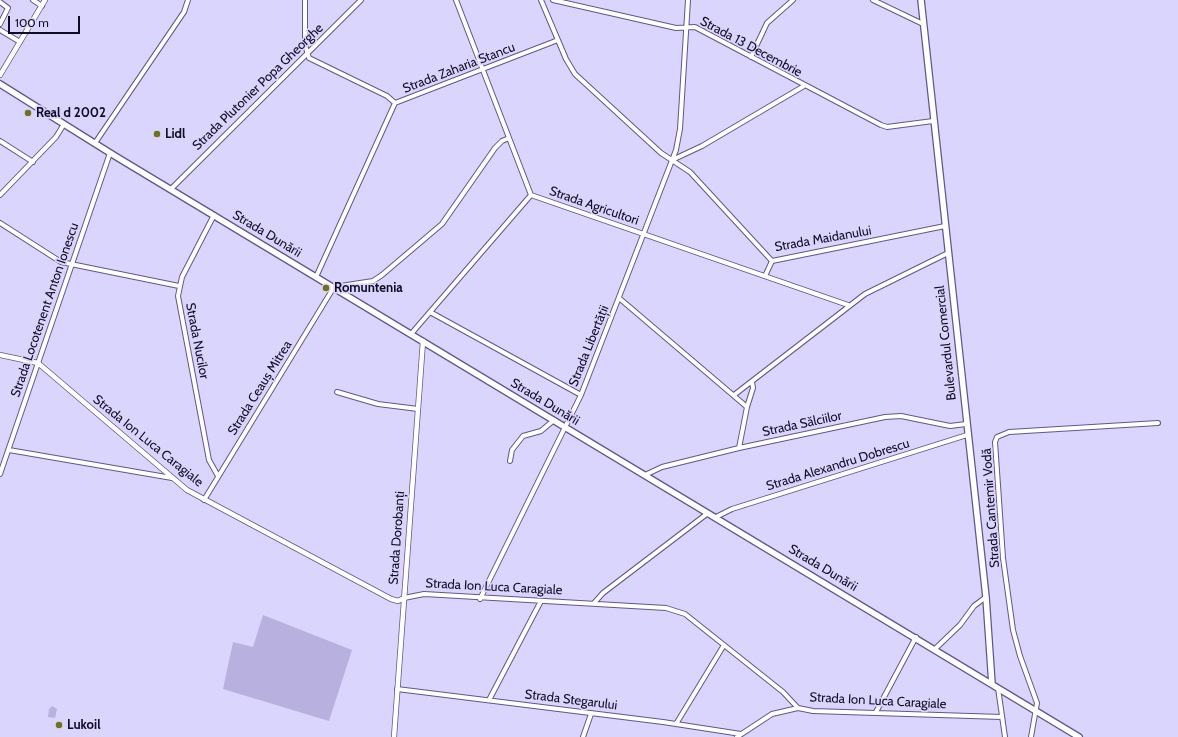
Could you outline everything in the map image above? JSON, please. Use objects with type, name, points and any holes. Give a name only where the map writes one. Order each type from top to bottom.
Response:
[{"type":"main road","name":"Bulevardul Comercial","points":[[921,0],[995,686]]},
{"type":"main road","name":"Strada Dunării","points":[[0,84],[110,153],[1077,736]]},
{"type":"street","points":[[33,0],[42,6]]},
{"type":"street","points":[[0,75],[45,0]]},
{"type":"street","points":[[95,143],[184,12],[188,0]]},
{"type":"street","points":[[305,0],[305,45],[307,54]]},
{"type":"street","name":"Strada Plutonier Popa Gheorghe","points":[[171,189],[361,0]]},
{"type":"street","name":"Strada Agricultori","points":[[456,0],[531,194],[848,305]]},
{"type":"street","name":"Strada Maidanului","points":[[541,0],[566,59],[576,74],[661,153],[690,172],[772,261],[945,226]]},
{"type":"street","name":"Strada 13 Decembrie","points":[[553,0],[686,29],[695,27],[804,86],[887,127],[933,121]]},
{"type":"street","name":"Strada Libertății","points":[[480,599],[581,394],[672,160],[680,130],[688,0]]},
{"type":"street","points":[[751,57],[767,24],[793,0]]},
{"type":"street","points":[[873,0],[909,19],[923,24]]},
{"type":"street","points":[[0,2],[8,8],[0,24]]},
{"type":"street","points":[[0,30],[20,42]]},
{"type":"street","name":"Strada Zaharia Stancu","points":[[307,54],[313,60],[387,96],[395,103],[558,40]]},
{"type":"street","points":[[672,160],[689,153],[804,86]]},
{"type":"street","points":[[316,277],[395,103]]},
{"type":"street","points":[[0,195],[56,138],[64,124]]},
{"type":"street","points":[[334,287],[373,281],[382,276],[442,224],[498,145],[509,138]]},
{"type":"street","points":[[0,141],[33,162]]},
{"type":"street","name":"Strada Locotenent Anton Ionescu","points":[[0,474],[110,153]]},
{"type":"street","points":[[411,334],[531,194]]},
{"type":"street","name":"Strada Nucilor","points":[[214,215],[179,286],[179,308],[209,460],[218,476]]},
{"type":"street","points":[[0,223],[49,255],[71,264],[179,286]]},
{"type":"street","points":[[734,395],[848,305],[865,294],[948,253]]},
{"type":"street","points":[[765,276],[772,261]]},
{"type":"street","name":"Strada Ceauș Mitrea","points":[[204,500],[334,287]]},
{"type":"street","points":[[619,298],[747,407]]},
{"type":"street","points":[[430,312],[581,394]]},
{"type":"street","name":"Strada Dorobanți","points":[[394,737],[423,341]]},
{"type":"street","name":"Strada Ion Luca Caragiale","points":[[0,355],[38,364],[187,490],[391,599],[398,601],[404,598],[424,594],[480,599],[594,603],[666,608],[685,614],[783,692],[798,708],[813,711],[1002,717]]},
{"type":"street","points":[[739,448],[747,407],[753,388],[752,382]]},
{"type":"street","points":[[337,392],[378,404],[418,409]]},
{"type":"street","name":"Strada Sălciilor","points":[[645,475],[662,467],[739,448],[890,417],[901,416],[917,418],[950,426],[966,424]]},
{"type":"street","points":[[510,461],[512,450],[523,436],[541,431],[554,420]]},
{"type":"street","name":"Strada Cantemir Vodă","points":[[1037,711],[1036,696],[1020,656],[1013,630],[1004,558],[996,442],[997,436],[1009,432],[1158,423]]},
{"type":"street","name":"Strada Alexandru Dobrescu","points":[[716,517],[732,509],[967,436]]},
{"type":"street","points":[[9,450],[172,478]]},
{"type":"street","points":[[594,603],[603,593],[708,513]]},
{"type":"street","points":[[935,649],[960,625],[974,606],[986,597]]},
{"type":"street","points":[[489,700],[541,601]]},
{"type":"street","points":[[876,712],[882,698],[916,638]]},
{"type":"street","points":[[676,724],[724,645]]},
{"type":"street","points":[[995,686],[1005,737]]},
{"type":"street","name":"Strada Stegarului","points":[[397,689],[676,724],[741,734]]},
{"type":"street","points":[[737,737],[772,714],[798,708]]},
{"type":"street","points":[[1031,737],[1037,711]]},
{"type":"street","points":[[583,737],[591,714]]},
{"type":"shaded area","points":[[263,615],[352,650],[329,721],[223,689],[233,642],[253,647]]},
{"type":"shaded area","points":[[52,706],[57,709],[55,718],[48,717],[49,709]]},
{"type":"place","name":"Real d 2002","points":[[28,113]]},
{"type":"place","name":"Lidl","points":[[157,134]]},
{"type":"place","name":"Romuntenia","points":[[326,288]]},
{"type":"place","name":"Lukoil","points":[[59,725]]}]
